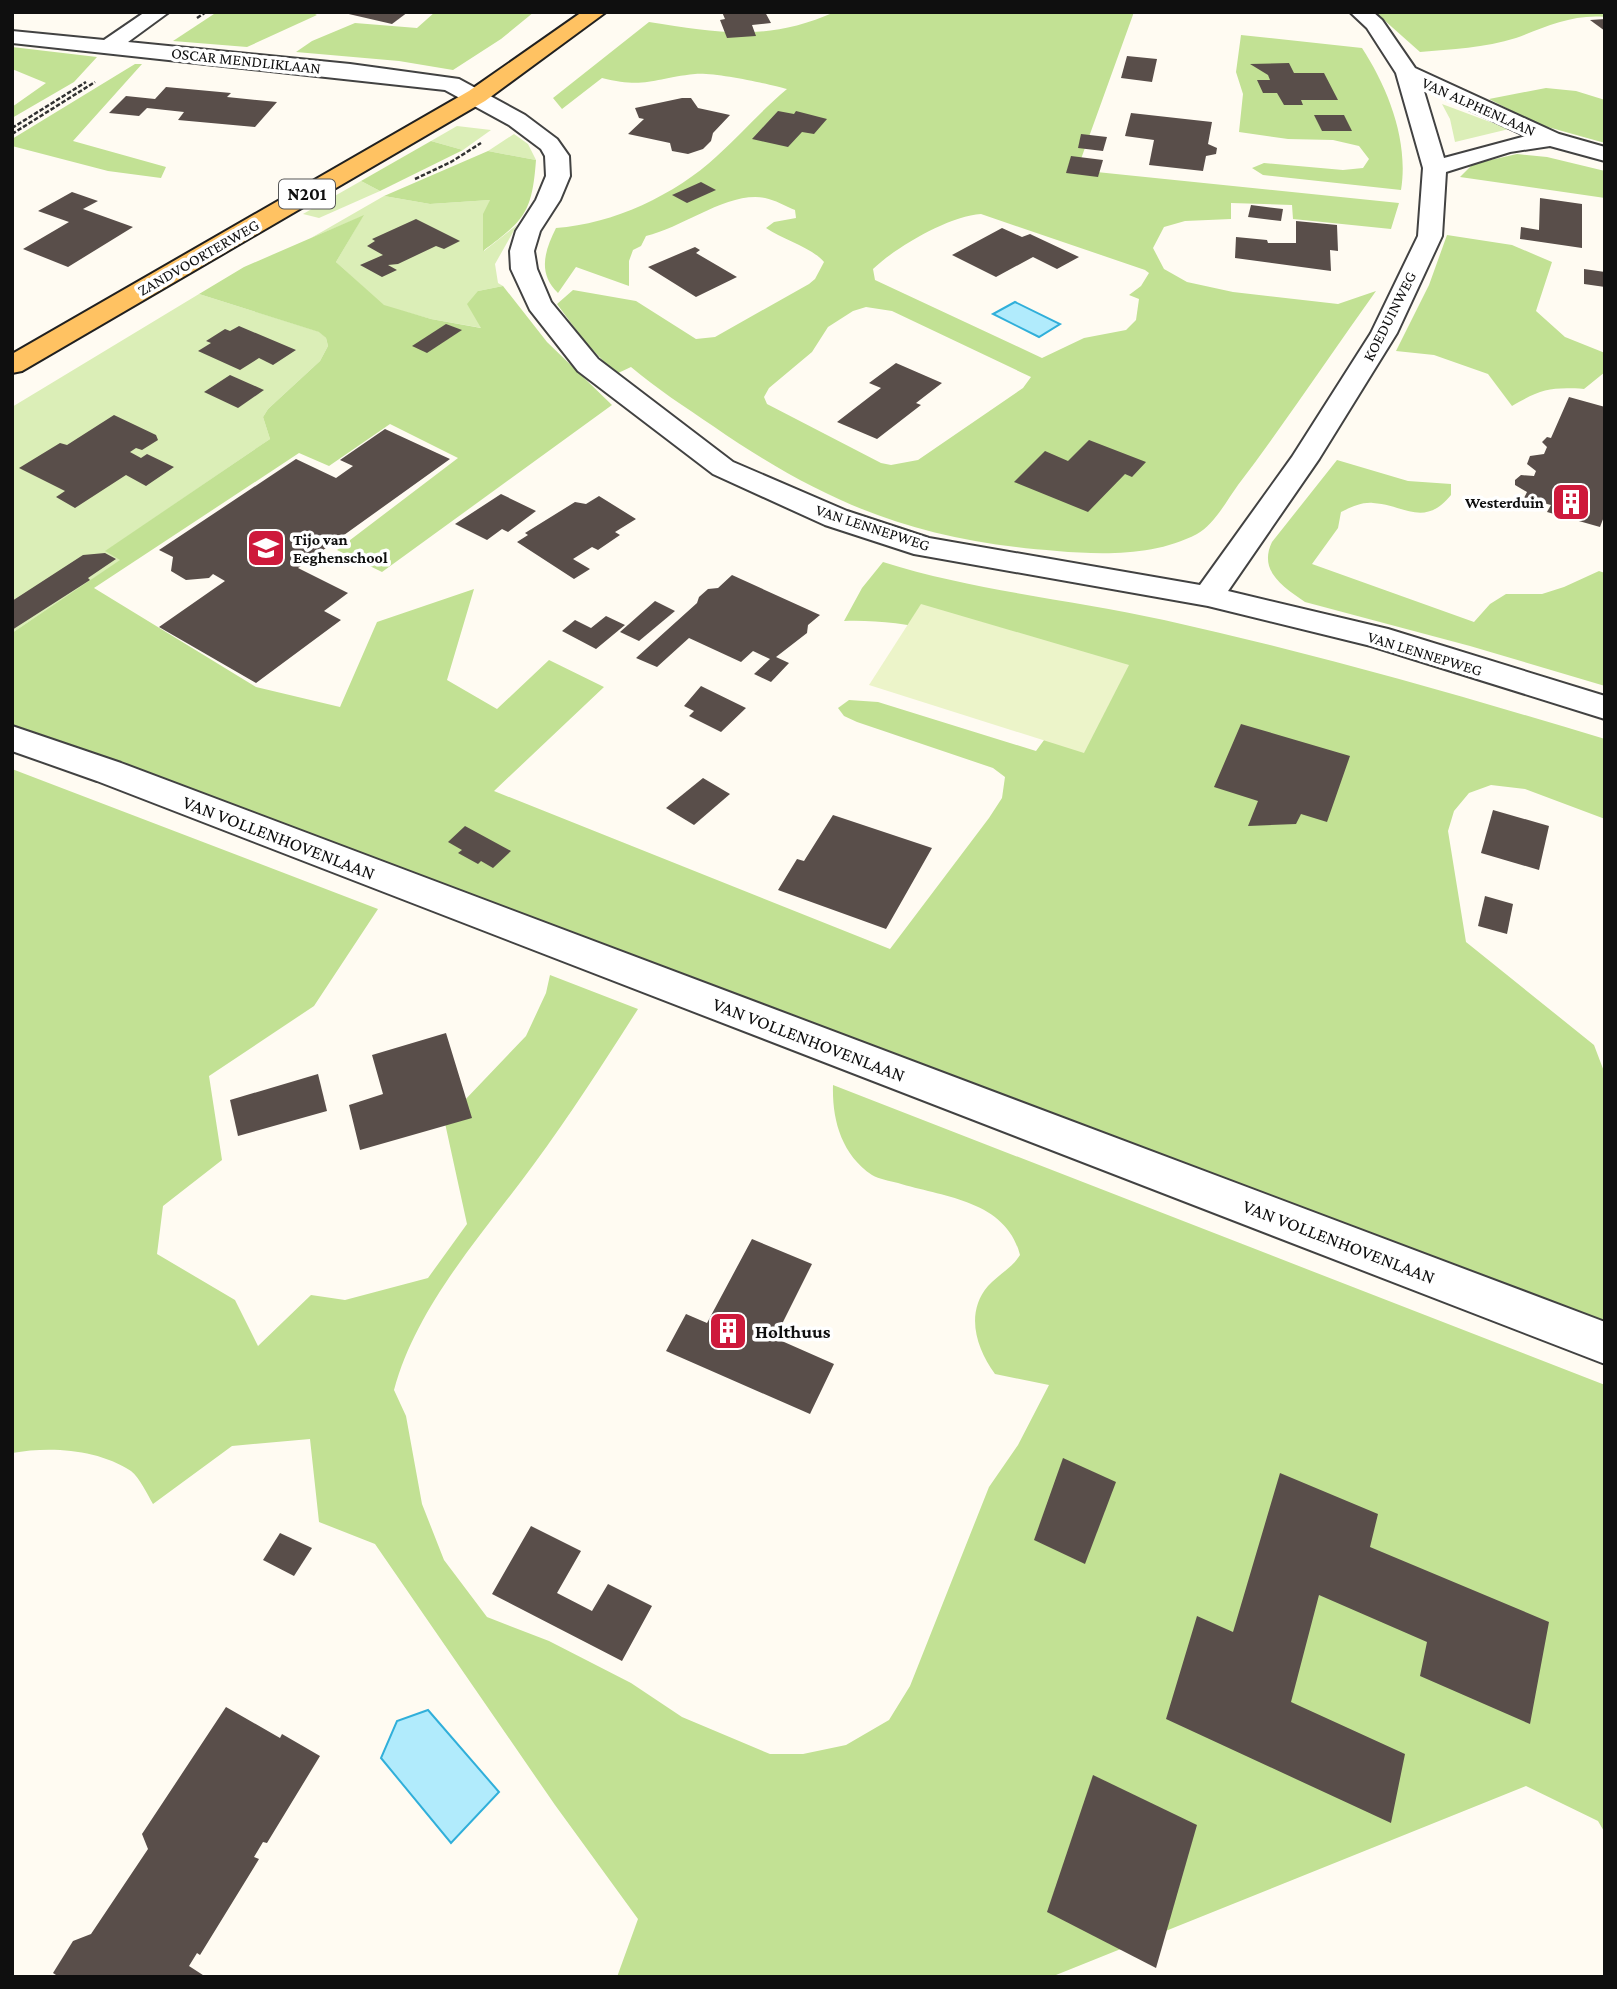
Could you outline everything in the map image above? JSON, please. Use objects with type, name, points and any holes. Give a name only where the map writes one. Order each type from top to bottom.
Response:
[{"type":"main road","name":"ZANDVOORTERWEG","points":[[12,365],[477,96],[596,12]]},
{"type":"street","points":[[109,46],[159,12]]},
{"type":"street","name":"KOEDUINWEG","points":[[1208,596],[1304,460],[1384,333],[1430,236],[1435,168],[1407,73],[1375,24],[1360,12]]},
{"type":"street","name":"OSCAR MENDLIKLAAN","points":[[12,37],[350,71],[451,84],[477,96]]},
{"type":"street","name":"VAN ALPHENLAAN","points":[[1407,73],[1551,139],[1605,153]]},
{"type":"street","name":"VAN LENNEPWEG","points":[[477,96],[517,120],[549,144],[557,156],[558,176],[548,200],[528,231],[522,251],[524,269],[539,304],[588,365],[723,468],[836,518],[925,547],[1208,596],[1377,637],[1605,708]]},
{"type":"street","name":"VAN ALPHENLAAN","points":[[1435,168],[1507,146],[1551,139]]},
{"type":"street","name":"VAN VOLLENHOVENLAAN","points":[[12,738],[135,782],[1605,1343]]},
{"type":"path","points":[[12,134],[147,50]]},
{"type":"green space","points":[[217,12],[311,12],[317,15],[247,47],[173,41]]},
{"type":"green space","points":[[435,12],[534,12],[501,39],[453,70],[399,61],[296,52],[312,41],[355,23],[417,28]]},
{"type":"green space","points":[[835,12],[1134,12],[1077,170],[1399,203],[1391,229],[1293,219],[1292,205],[1231,203],[1231,219],[1185,221],[1164,227],[1153,248],[1164,269],[1187,282],[1233,292],[1338,304],[1376,291],[1220,512],[1203,530],[1181,541],[1146,550],[1092,553],[1007,546],[917,528],[835,498],[795,477],[713,426],[631,367],[616,374],[585,342],[557,304],[573,290],[636,301],[696,339],[715,337],[809,284],[815,279],[824,262],[812,252],[766,228],[774,222],[796,218],[795,210],[769,199],[751,197],[721,205],[646,236],[641,246],[633,250],[629,261],[629,286],[576,267],[558,293],[547,278],[545,269],[546,253],[556,228],[599,221],[663,195],[717,156],[787,89],[728,77],[695,74],[640,83],[602,78],[562,109],[553,98],[649,22],[721,32],[743,32],[787,28]],"holes":[[[981,214],[1145,270],[1149,273],[1141,286],[1129,295],[1139,299],[1136,320],[1126,330],[1084,338],[1042,358],[875,280],[873,269],[909,242],[954,220]],[[866,307],[892,311],[1031,377],[1023,388],[918,460],[891,465],[881,463],[767,404],[764,397],[769,388],[812,352],[828,327],[853,311]]]},
{"type":"green space","points":[[1375,12],[1605,12],[1605,17],[1570,19],[1492,44],[1420,52]]},
{"type":"green space","points":[[1241,35],[1362,48],[1388,98],[1399,134],[1403,171],[1401,190],[1263,175],[1252,168],[1264,163],[1343,170],[1363,168],[1369,159],[1359,146],[1333,140],[1288,139],[1239,132],[1243,94],[1236,72]]},
{"type":"green space","points":[[12,47],[97,57],[74,82],[12,118],[12,107],[46,83],[12,69]]},
{"type":"green space","points":[[135,64],[142,64],[73,141],[166,167],[161,178],[108,171],[12,146],[12,139]]},
{"type":"green space","points":[[1546,88],[1576,91],[1605,100],[1605,143],[1537,124],[1489,99]]},
{"type":"green space","points":[[1442,104],[1509,129],[1455,142],[1450,119]]},
{"type":"green space","points":[[457,126],[491,130],[463,150],[431,141]]},
{"type":"green space","points":[[514,134],[528,144],[536,160],[488,151]]},
{"type":"green space","points":[[431,141],[463,150],[380,191],[361,181]]},
{"type":"green space","points":[[488,151],[536,160],[532,193],[523,214],[517,223],[483,251],[483,214],[490,200],[430,204],[384,196]]},
{"type":"green space","points":[[1517,154],[1547,157],[1605,171],[1605,198],[1460,177],[1473,164]]},
{"type":"green space","points":[[361,181],[380,191],[319,218],[303,214]]},
{"type":"green space","points":[[384,196],[430,204],[490,200],[484,251],[517,225],[495,264],[498,283],[503,286],[478,291],[482,328],[431,319],[384,306],[336,262],[363,216],[311,238]]},
{"type":"green space","points":[[364,215],[336,262],[384,305],[431,319],[481,328],[467,304],[478,291],[503,286],[547,342],[612,405],[382,572],[337,550],[458,458],[390,424],[329,466],[299,453],[94,588],[256,687],[340,707],[377,622],[474,589],[447,680],[497,709],[549,660],[604,687],[494,791],[890,949],[989,818],[1002,798],[1005,777],[993,768],[857,722],[844,716],[838,708],[849,700],[878,702],[1036,751],[1092,675],[938,631],[907,625],[844,621],[862,588],[883,562],[987,588],[1164,620],[1275,646],[1605,739],[1605,819],[1525,789],[1491,785],[1469,793],[1454,811],[1448,831],[1466,942],[1594,1045],[1605,1074],[1605,1327],[12,726],[12,633],[120,560],[105,551],[270,439],[263,417],[268,409],[320,361],[328,346],[326,338],[319,332],[199,294],[244,267]]},
{"type":"green space","points":[[1447,235],[1512,245],[1552,262],[1536,311],[1565,337],[1605,353],[1605,372],[1584,389],[1546,390],[1512,406],[1488,374],[1434,355],[1396,351],[1429,285]]},
{"type":"green space","points":[[199,294],[320,332],[326,338],[328,346],[320,361],[268,409],[263,417],[270,439],[106,551],[121,560],[12,633],[12,407]]},
{"type":"green space","points":[[1337,460],[1408,481],[1451,484],[1451,495],[1441,505],[1423,513],[1369,503],[1341,512],[1338,528],[1312,564],[1474,622],[1490,604],[1506,594],[1542,594],[1599,571],[1605,573],[1605,686],[1470,646],[1305,602],[1281,584],[1270,570],[1268,562],[1272,542]]},
{"type":"green space","points":[[921,604],[1129,665],[1084,753],[869,685]]},
{"type":"green space","points":[[12,769],[378,909],[314,1006],[209,1076],[222,1160],[163,1206],[157,1254],[235,1300],[258,1346],[311,1295],[345,1300],[428,1278],[467,1224],[443,1114],[463,1102],[526,1036],[546,993],[550,975],[638,1009],[561,1126],[435,1300],[404,1359],[394,1390],[406,1416],[422,1504],[444,1560],[487,1617],[549,1641],[631,1683],[682,1717],[770,1754],[803,1754],[846,1745],[889,1720],[910,1686],[989,1487],[1018,1445],[1049,1385],[995,1374],[978,1342],[975,1319],[981,1296],[1020,1255],[1013,1237],[987,1212],[971,1204],[878,1178],[861,1166],[840,1135],[834,1110],[833,1085],[1605,1385],[1605,1833],[1598,1821],[1526,1786],[1051,1977],[617,1977],[638,1919],[555,1805],[375,1544],[319,1522],[310,1439],[232,1446],[153,1504],[131,1471],[104,1458],[58,1450],[12,1453]]},
{"type":"water","points":[[1015,302],[1060,324],[1039,337],[993,314]]},
{"type":"water","points":[[428,1710],[499,1792],[451,1843],[381,1758],[397,1721]]},
{"type":"building","points":[[340,12],[408,12],[392,24]]},
{"type":"building","points":[[722,12],[765,12],[771,23],[752,25],[756,36],[727,38],[720,20],[725,19]]},
{"type":"building","points":[[1605,19],[1605,31],[1590,20]]},
{"type":"building","points":[[1127,56],[1157,59],[1152,82],[1121,78]]},
{"type":"building","points":[[1289,63],[1294,73],[1324,73],[1338,100],[1301,100],[1303,105],[1284,105],[1277,93],[1263,93],[1257,80],[1270,80],[1268,75],[1250,64]]},
{"type":"building","points":[[166,87],[231,93],[227,97],[277,102],[255,127],[178,120],[184,112],[147,108],[139,116],[109,113],[126,96],[155,99]]},
{"type":"building","points":[[691,98],[698,108],[730,115],[713,133],[711,141],[703,149],[688,154],[672,151],[670,143],[628,134],[644,119],[639,118],[635,108]]},
{"type":"building","points":[[778,111],[794,114],[796,111],[827,119],[814,134],[802,132],[788,147],[752,139]]},
{"type":"building","points":[[1131,113],[1212,122],[1208,144],[1217,148],[1216,154],[1206,156],[1203,171],[1149,165],[1154,140],[1125,136]]},
{"type":"building","points":[[1314,115],[1344,115],[1352,131],[1322,131]]},
{"type":"building","points":[[1081,134],[1107,137],[1103,151],[1078,148]]},
{"type":"building","points":[[1071,156],[1103,160],[1098,177],[1066,173]]},
{"type":"building","points":[[701,182],[716,190],[687,203],[672,195]]},
{"type":"building","points":[[72,192],[98,201],[83,209],[133,227],[68,267],[23,249],[69,222],[38,211]]},
{"type":"building","points":[[1540,198],[1582,204],[1582,248],[1520,239],[1521,227],[1539,230]]},
{"type":"building","points":[[1251,205],[1283,209],[1281,221],[1248,217]]},
{"type":"building","points":[[416,219],[460,241],[444,249],[436,246],[398,264],[388,265],[397,270],[382,277],[360,265],[383,255],[367,246],[375,241],[372,239]]},
{"type":"building","points":[[1296,221],[1337,225],[1338,251],[1330,250],[1331,271],[1235,258],[1236,237],[1267,240],[1268,243],[1296,243]]},
{"type":"building","points":[[1002,228],[1022,237],[1030,234],[1079,257],[1057,269],[1033,257],[996,277],[952,255]]},
{"type":"building","points":[[695,247],[700,250],[696,253],[737,277],[696,297],[648,267]]},
{"type":"building","points":[[1584,269],[1605,272],[1605,287],[1584,284]]},
{"type":"building","points":[[446,324],[462,330],[427,353],[412,346]]},
{"type":"building","points":[[239,326],[296,350],[273,365],[259,358],[240,370],[198,351],[211,343],[206,341],[225,329],[230,331]]},
{"type":"building","points":[[896,363],[942,383],[916,403],[921,405],[877,439],[837,422],[881,388],[869,383]]},
{"type":"building","points":[[230,375],[264,390],[238,408],[204,392]]},
{"type":"building","points":[[1569,397],[1605,407],[1605,514],[1600,527],[1547,512],[1551,505],[1524,498],[1527,492],[1515,485],[1515,480],[1521,475],[1534,476],[1536,471],[1527,464],[1530,456],[1544,454],[1547,447],[1542,442],[1547,437],[1551,438]]},
{"type":"building","points":[[114,415],[156,435],[158,440],[142,450],[136,448],[130,452],[141,458],[147,454],[174,467],[146,486],[126,475],[75,508],[56,497],[65,491],[19,468],[60,443],[67,445]]},
{"type":"building","points":[[385,429],[450,459],[298,568],[348,593],[324,611],[341,620],[256,683],[159,627],[225,581],[213,574],[209,578],[186,580],[171,571],[173,557],[159,550],[296,459],[336,478],[353,466],[340,460]]},
{"type":"building","points":[[1089,440],[1146,462],[1132,477],[1125,474],[1088,512],[1014,482],[1045,451],[1068,461]]},
{"type":"building","points":[[501,494],[536,511],[508,532],[502,529],[487,540],[455,524]]},
{"type":"building","points":[[599,496],[636,519],[615,532],[620,535],[598,550],[592,547],[573,559],[590,569],[574,579],[517,542],[528,535],[525,533],[575,502],[586,504]]},
{"type":"building","points":[[105,553],[116,559],[88,578],[90,580],[12,630],[12,601],[83,555]]},
{"type":"building","points":[[732,575],[820,615],[808,625],[807,633],[776,657],[789,663],[771,682],[754,674],[770,659],[753,651],[741,662],[689,638],[657,667],[636,658],[697,603],[699,597],[708,589],[718,588]]},
{"type":"building","points":[[655,601],[675,611],[639,641],[620,632]]},
{"type":"building","points":[[606,616],[625,625],[596,649],[562,631],[575,620],[591,628]]},
{"type":"building","points":[[701,686],[746,708],[721,732],[689,716],[694,711],[684,706]]},
{"type":"building","points":[[1241,724],[1350,756],[1327,822],[1301,814],[1296,824],[1248,826],[1258,801],[1214,787]]},
{"type":"building","points":[[703,778],[730,794],[694,825],[666,808]]},
{"type":"building","points":[[1493,810],[1549,826],[1539,870],[1481,853]]},
{"type":"building","points":[[833,815],[932,848],[886,929],[778,890],[797,859],[804,861]]},
{"type":"building","points":[[465,826],[511,851],[493,868],[481,861],[478,864],[458,853],[462,850],[448,842]]},
{"type":"building","points":[[1485,896],[1513,904],[1507,934],[1478,926]]},
{"type":"building","points":[[446,1033],[472,1118],[360,1150],[349,1105],[383,1094],[372,1055]]},
{"type":"building","points":[[318,1074],[327,1111],[238,1136],[230,1100]]},
{"type":"building","name":"Holthuus","points":[[752,1239],[812,1264],[775,1338],[834,1364],[810,1414],[666,1351],[686,1314],[707,1323]]},
{"type":"building","points":[[1063,1458],[1116,1482],[1085,1564],[1034,1540]]},
{"type":"building","points":[[1280,1473],[1378,1514],[1370,1547],[1549,1622],[1530,1724],[1420,1676],[1427,1642],[1319,1595],[1291,1702],[1405,1754],[1391,1823],[1166,1719],[1197,1616],[1233,1632]]},
{"type":"building","points":[[531,1526],[581,1551],[557,1593],[592,1611],[608,1584],[652,1606],[622,1661],[492,1594]]},
{"type":"building","points":[[280,1533],[312,1548],[294,1576],[263,1560]]},
{"type":"building","points":[[226,1707],[280,1738],[282,1734],[320,1756],[267,1843],[263,1842],[254,1857],[259,1859],[200,1955],[197,1953],[189,1966],[206,1977],[59,1977],[53,1973],[73,1941],[91,1934],[148,1849],[142,1834]]},
{"type":"building","points":[[1093,1775],[1197,1825],[1156,1968],[1047,1912]]},
{"type":"place","name":"Westerduin","points":[[1571,502]]},
{"type":"place","name":"Tijo van Eeghenschool","points":[[266,548]]},
{"type":"place","name":"Holthuus","points":[[728,1331]]}]
